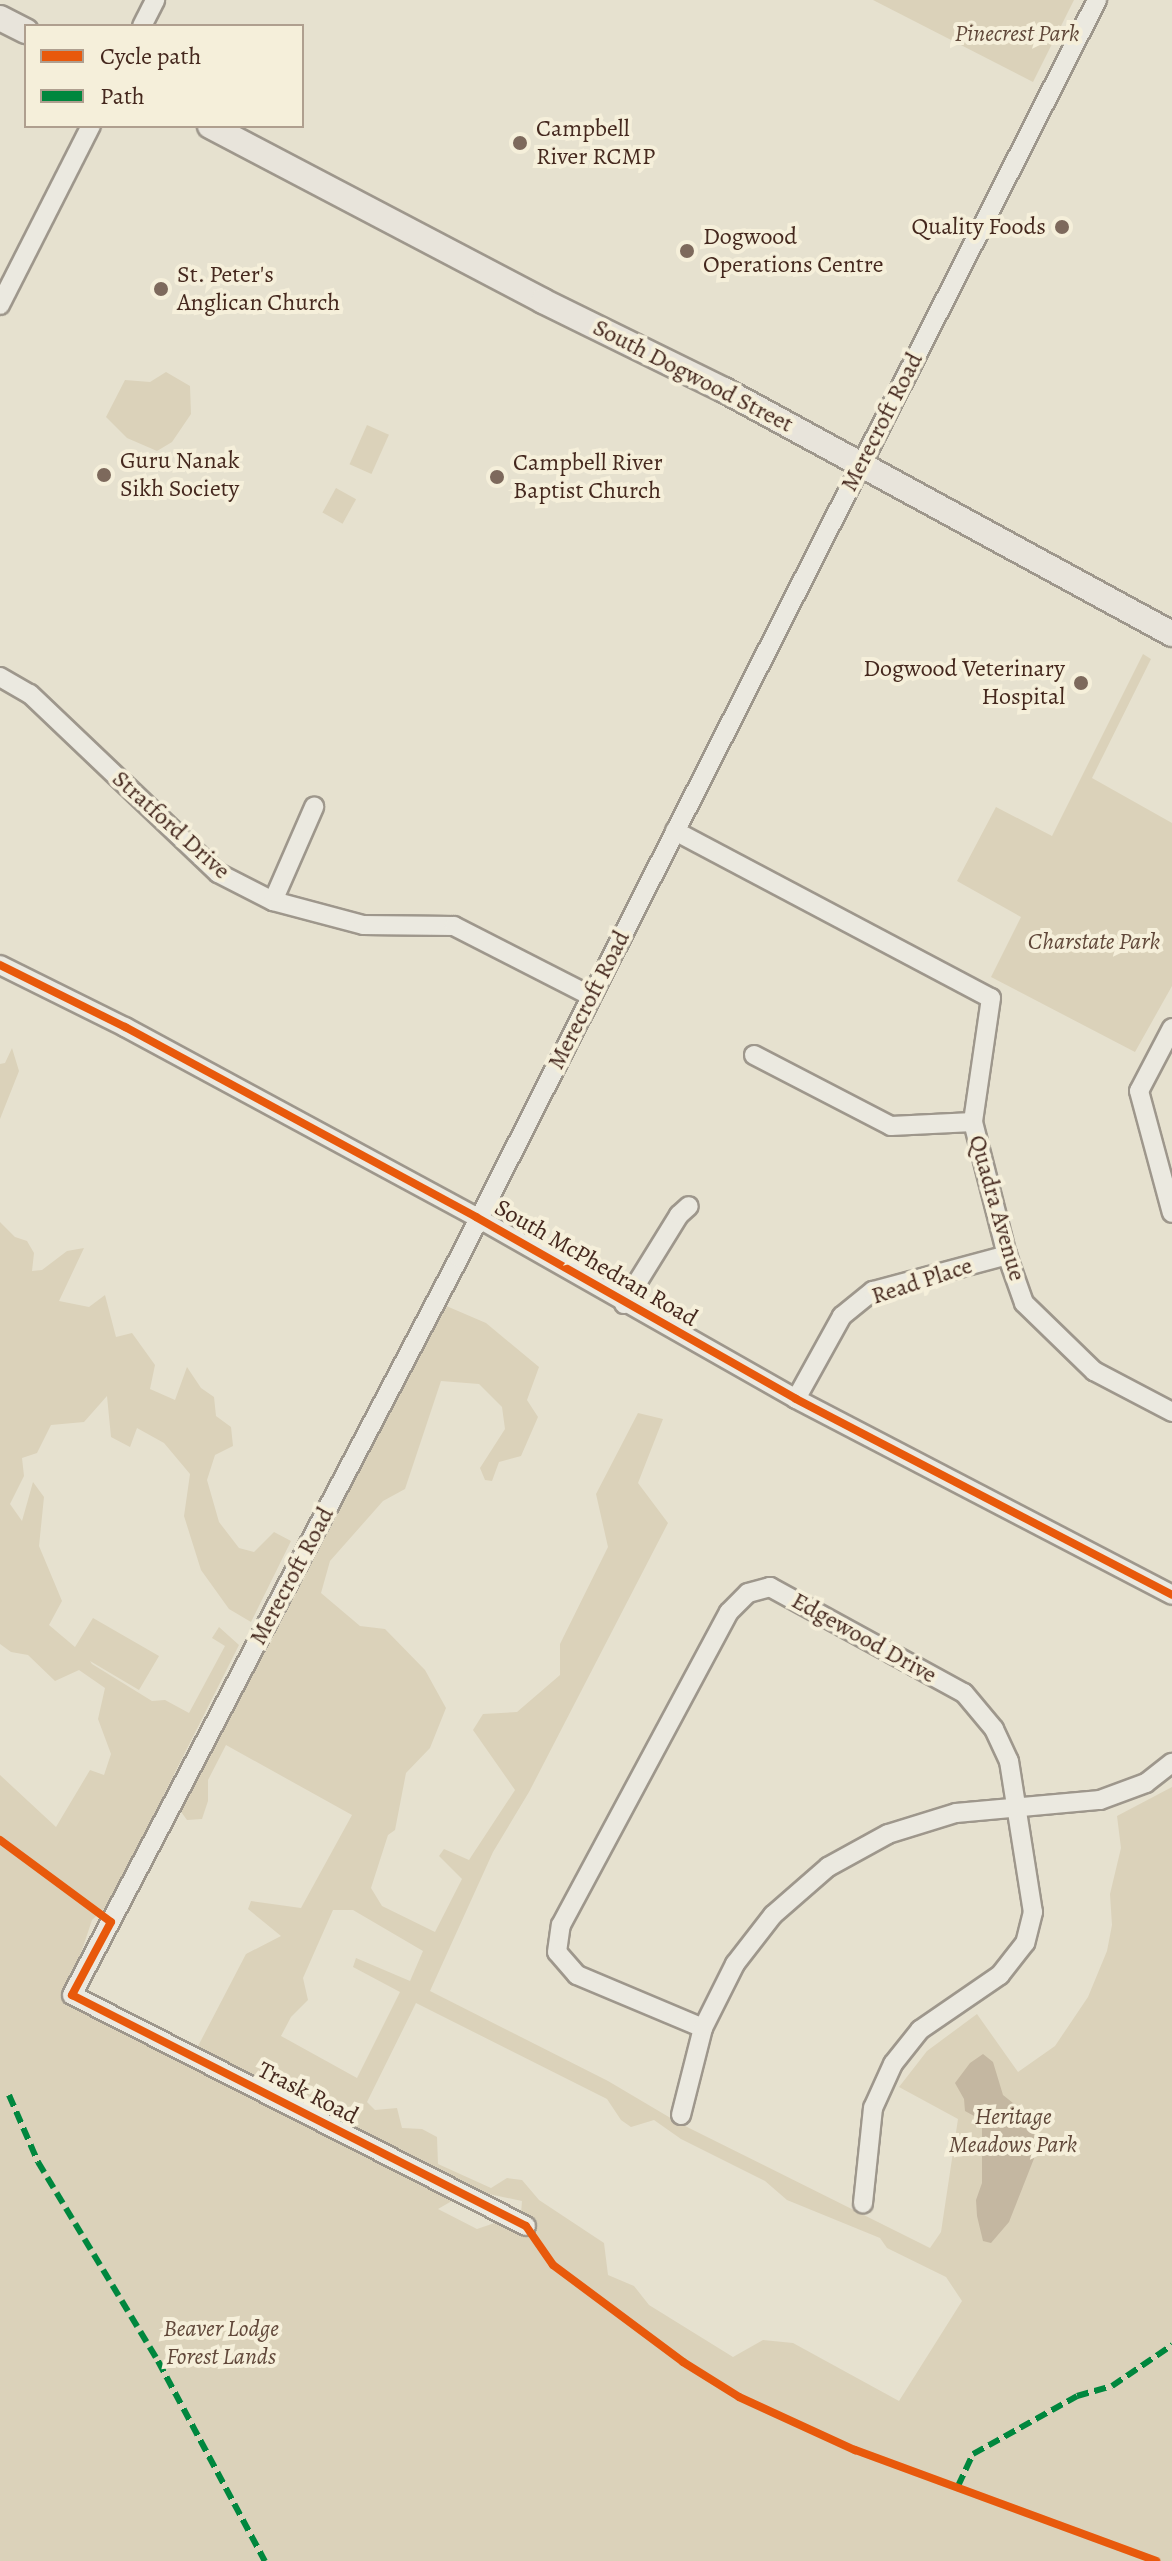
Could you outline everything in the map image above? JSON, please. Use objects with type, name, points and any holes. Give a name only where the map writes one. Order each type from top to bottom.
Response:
[{"type":"main road","points":[[0,18],[24,30]]},
{"type":"main road","name":"South Dogwood Street","points":[[214,128],[861,463],[1172,634]]},
{"type":"street","points":[[143,24],[155,0]]},
{"type":"street","name":"Merecroft Road","points":[[72,1995],[478,1218],[1097,0]]},
{"type":"street","points":[[0,305],[90,128]]},
{"type":"street","name":"Stratford Drive","points":[[0,677],[30,694],[218,873],[273,901],[363,925],[454,926],[591,996]]},
{"type":"street","points":[[273,901],[314,807]]},
{"type":"street","name":"Quadra Avenue","points":[[675,831],[991,998],[973,1122],[1007,1255],[1024,1303],[1094,1371],[1172,1412]]},
{"type":"street","name":"South McPhedran Road","points":[[0,965],[125,1027],[478,1218],[624,1304],[796,1399],[1172,1595]]},
{"type":"street","points":[[1172,1028],[1139,1091],[1163,1148],[1172,1213]]},
{"type":"street","points":[[754,1055],[891,1126],[973,1122]]},
{"type":"street","points":[[624,1304],[679,1215],[689,1206]]},
{"type":"street","name":"Read Place","points":[[796,1399],[842,1316],[873,1291],[1007,1255]]},
{"type":"street","name":"Edgewood Drive","points":[[703,2028],[577,1975],[557,1952],[561,1925],[729,1612],[748,1593],[770,1587],[964,1693],[994,1729],[1009,1761],[1033,1912],[1025,1943],[1000,1975],[920,2030],[893,2064],[873,2108],[863,2203]]},
{"type":"street","points":[[681,2115],[703,2028],[735,1964],[773,1915],[828,1867],[888,1834],[956,1813],[1100,1800],[1146,1783],[1172,1763]]},
{"type":"street","name":"Trask Road","points":[[72,1995],[526,2226]]},
{"type":"green space","name":"Pinecrest Park","points":[[873,0],[1074,0],[1033,82]]},
{"type":"green space","points":[[166,372],[190,386],[191,414],[172,442],[157,451],[127,438],[106,417],[125,380],[150,382]]},
{"type":"green space","points":[[367,425],[389,435],[371,474],[350,464]]},
{"type":"green space","points":[[336,488],[356,499],[343,524],[322,512]]},
{"type":"green space","name":"Charstate Park","points":[[1143,654],[1151,659],[1092,778],[1172,823],[1172,986],[1135,1052],[991,977],[1021,917],[957,881],[996,807],[1052,836]]},
{"type":"green space","points":[[12,1048],[19,1071],[0,1119],[0,1064],[5,1063]]},
{"type":"green space","points":[[0,1222],[15,1237],[27,1241],[34,1253],[32,1271],[42,1270],[67,1251],[84,1248],[59,1301],[89,1307],[105,1295],[116,1337],[132,1333],[155,1365],[150,1389],[175,1400],[187,1367],[201,1388],[214,1397],[216,1416],[231,1427],[233,1446],[215,1455],[207,1480],[219,1522],[239,1548],[254,1552],[274,1532],[291,1541],[251,1622],[229,1609],[201,1570],[184,1516],[190,1474],[164,1443],[137,1428],[130,1447],[111,1437],[107,1396],[84,1422],[51,1425],[37,1453],[22,1458],[24,1476],[10,1504],[22,1521],[33,1482],[44,1497],[39,1546],[62,1601],[49,1625],[75,1647],[93,1618],[159,1656],[139,1690],[90,1661],[92,1664],[152,1701],[165,1700],[189,1713],[225,1646],[212,1638],[219,1627],[239,1645],[109,1904],[92,1920],[66,1998],[86,2014],[457,2198],[438,2209],[477,2229],[521,2214],[522,2201],[479,2192],[196,2050],[246,1954],[281,1936],[248,1909],[251,1901],[301,1908],[352,1815],[226,1745],[208,1780],[208,1801],[202,1819],[187,1820],[179,1809],[444,1305],[486,1323],[539,1367],[527,1400],[538,1417],[521,1456],[499,1462],[492,1481],[485,1480],[480,1468],[505,1429],[502,1407],[479,1384],[441,1381],[405,1489],[383,1501],[330,1561],[321,1593],[360,1626],[385,1629],[425,1670],[446,1708],[430,1748],[406,1773],[395,1830],[388,1835],[371,1888],[382,1906],[435,1932],[462,1879],[439,1856],[444,1849],[469,1860],[515,1790],[473,1730],[483,1714],[517,1712],[560,1675],[560,1644],[608,1547],[596,1494],[638,1413],[663,1419],[638,1483],[668,1523],[529,1792],[493,1852],[430,1991],[608,2081],[679,2123],[930,2248],[941,2232],[958,2119],[899,2087],[927,2051],[977,2014],[1018,2072],[1055,2046],[1088,1997],[1107,1951],[1112,1925],[1110,1894],[1121,1848],[1117,1816],[1172,1787],[1172,2561],[0,2561],[0,1775],[56,1827],[90,1770],[104,1775],[111,1754],[98,1719],[105,1688],[79,1670],[55,1681],[28,1655],[11,1652],[0,1644]],"holes":[[[333,1910],[353,1910],[423,1951],[410,1981],[356,1958],[353,1967],[400,1992],[357,2078],[281,2036],[291,2017],[308,2000],[303,1978]],[[416,2003],[607,2099],[621,2120],[631,2127],[654,2120],[681,2139],[765,2181],[787,2200],[880,2238],[887,2248],[946,2277],[962,2301],[899,2401],[793,2343],[763,2340],[733,2357],[649,2305],[634,2286],[608,2275],[604,2243],[539,2200],[522,2180],[507,2178],[491,2188],[438,2164],[437,2137],[422,2129],[402,2128],[397,2108],[375,2110],[367,2102]]]},
{"type":"shaded area","points":[[983,2054],[993,2062],[1003,2095],[1033,2119],[1035,2156],[1009,2222],[991,2243],[983,2241],[977,2216],[976,2200],[982,2183],[982,2126],[976,2117],[965,2111],[964,2099],[955,2083],[970,2063]]},
{"type":"marked path","points":[[9,2095],[38,2162],[158,2361],[265,2561]]},
{"type":"marked path","points":[[958,2486],[973,2454],[1077,2396],[1112,2386],[1172,2345]]},
{"type":"cycle path","points":[[0,965],[125,1027],[476,1217],[796,1399],[1172,1595]]},
{"type":"cycle path","points":[[0,1840],[111,1922],[72,1995],[526,2226],[553,2265],[683,2362],[739,2397],[855,2450],[1156,2561]]},
{"type":"place","name":"Campbell River RCMP","points":[[520,143]]},
{"type":"place","name":"Quality Foods","points":[[1062,227]]},
{"type":"place","name":"Dogwood Operations Centre","points":[[687,251]]},
{"type":"place","name":"St. Peter's Anglican Church","points":[[161,289]]},
{"type":"place","name":"Guru Nanak Sikh Society","points":[[104,475]]},
{"type":"place","name":"Campbell River Baptist Church","points":[[497,477]]},
{"type":"place","name":"Dogwood Veterinary Hospital","points":[[1081,683]]},
{"type":"park label","name":"Heritage Meadows Park","points":[[1013,2131]]},
{"type":"park label","name":"Beaver Lodge Forest Lands","points":[[221,2343]]}]
